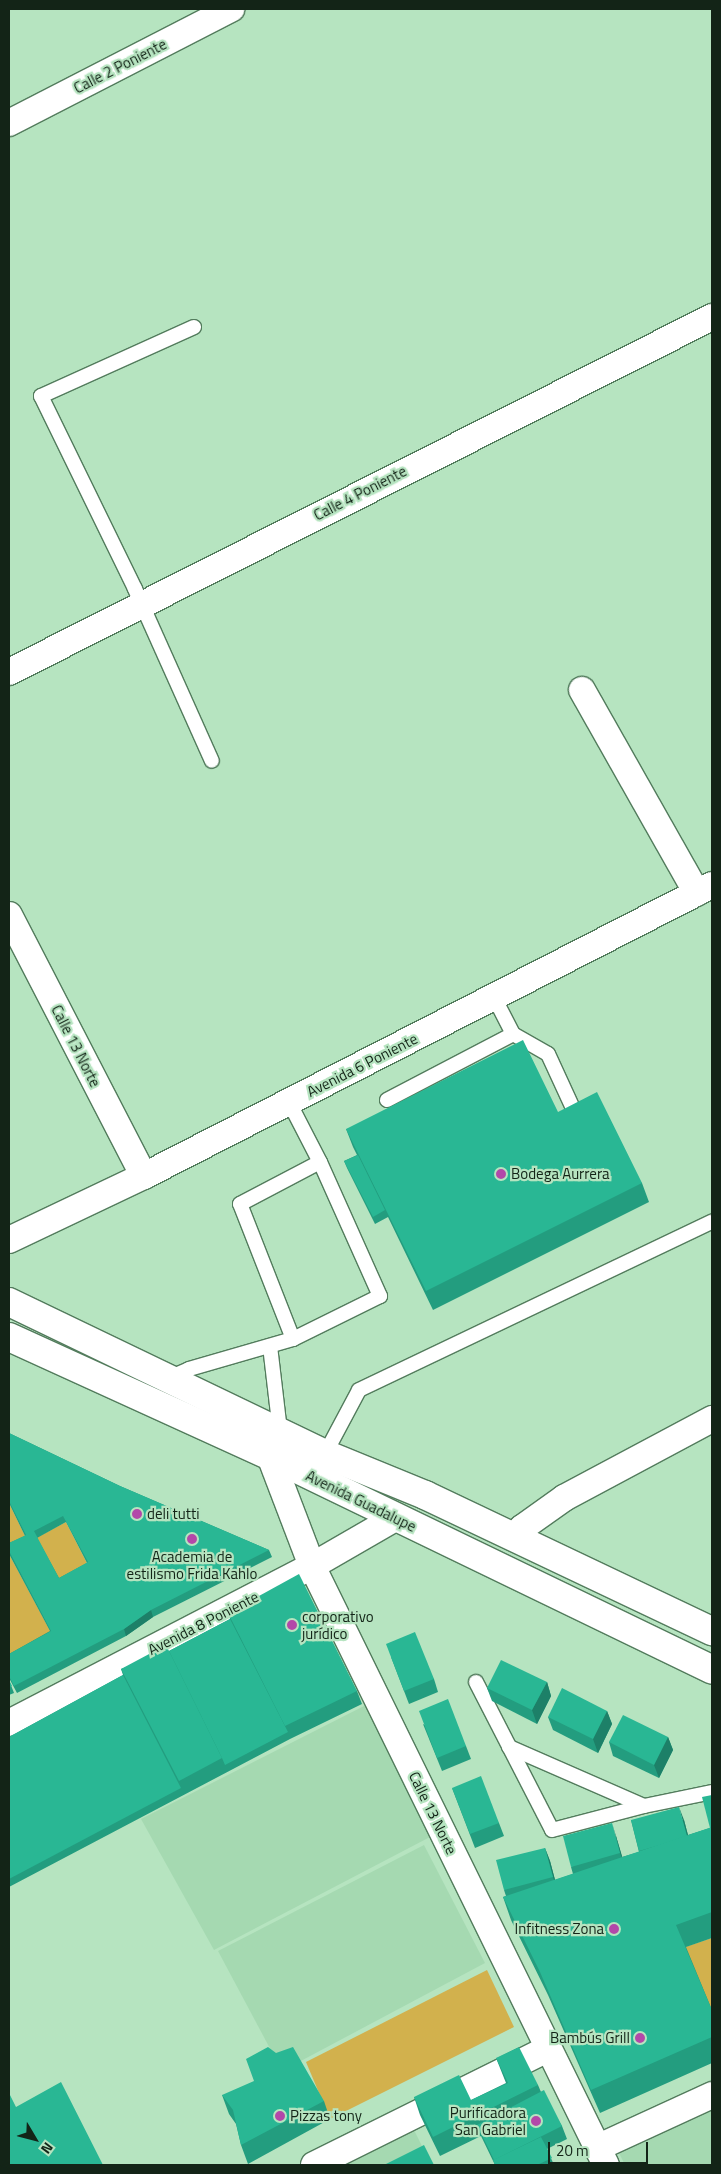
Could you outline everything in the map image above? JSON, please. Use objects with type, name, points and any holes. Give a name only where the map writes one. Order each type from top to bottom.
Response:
[{"type":"street","name":"Calle 2 Poniente","points":[[9,122],[231,9]]},
{"type":"street","name":"Calle 4 Poniente","points":[[9,672],[140,603],[712,317]]},
{"type":"street","points":[[582,690],[705,889]]},
{"type":"street","name":"Avenida 6 Poniente","points":[[9,1240],[144,1176],[705,889]]},
{"type":"street","name":"Calle 13 Norte","points":[[9,915],[144,1176]]},
{"type":"street","name":"Avenida Guadalupe","points":[[9,1302],[325,1454],[426,1495],[712,1631]]},
{"type":"street","name":"Avenida Guadalupe","points":[[9,1337],[270,1456],[712,1670]]},
{"type":"street","points":[[514,1537],[522,1528],[564,1498],[712,1419]]},
{"type":"street","name":"Calle 13 Norte","points":[[270,1456],[312,1566],[602,2157]]},
{"type":"street","name":"Avenida 8 Poniente","points":[[9,1723],[312,1566],[395,1518]]},
{"type":"street","points":[[314,2165],[548,2049]]},
{"type":"street","points":[[602,2157],[712,2095]]},
{"type":"lane","points":[[194,327],[41,396],[140,603],[212,761]]},
{"type":"lane","points":[[494,997],[513,1034],[548,1054],[576,1115]]},
{"type":"lane","points":[[387,1100],[513,1034]]},
{"type":"lane","points":[[170,1378],[189,1369],[293,1339],[380,1296],[320,1162],[289,1102]]},
{"type":"lane","points":[[293,1339],[240,1204],[320,1162]]},
{"type":"lane","points":[[325,1454],[359,1390],[712,1222]]},
{"type":"lane","points":[[270,1346],[280,1431]]},
{"type":"lane","points":[[476,1682],[552,1830],[644,1806],[712,1792]]},
{"type":"lane","points":[[509,1747],[644,1806]]},
{"type":"shaded area","points":[[9,1503],[28,1542],[9,1552]]},
{"type":"shaded area","points":[[66,1522],[90,1569],[62,1585],[36,1538]]},
{"type":"shaded area","points":[[9,1554],[54,1638],[9,1662]]},
{"type":"shaded area","points":[[366,1705],[430,1837],[214,1950],[141,1819]]},
{"type":"shaded area","points":[[424,1845],[485,1963],[282,2071],[218,1951]]},
{"type":"shaded area","points":[[712,1938],[712,2013],[685,1947]]},
{"type":"shaded area","points":[[487,1970],[514,2027],[330,2119],[306,2062]]},
{"type":"shaded area","points":[[712,2106],[712,2165],[625,2165],[619,2153]]},
{"type":"shaded area","points":[[412,2126],[431,2164],[336,2165]]},
{"type":"building","name":"Bodega Aurrera","points":[[523,1040],[558,1112],[597,1092],[642,1183],[426,1291],[346,1129]]},
{"type":"building","points":[[358,1155],[385,1210],[373,1217],[344,1161]]},
{"type":"building","points":[[9,1433],[120,1486],[269,1550],[151,1610],[124,1629],[14,1686],[9,1676],[9,1654],[51,1631],[9,1551],[9,1543],[26,1535],[9,1501]],"holes":[[[63,1516],[88,1562],[59,1578],[34,1531]]]},
{"type":"building","points":[[299,1574],[357,1691],[285,1726],[228,1613]]},
{"type":"building","points":[[230,1619],[288,1732],[225,1765],[169,1651]]},
{"type":"building","points":[[415,1632],[434,1679],[404,1691],[386,1644]]},
{"type":"building","points":[[166,1645],[222,1758],[179,1781],[121,1669]]},
{"type":"building","points":[[501,1660],[547,1682],[532,1710],[487,1688]]},
{"type":"building","points":[[123,1675],[181,1788],[9,1879],[9,1737]]},
{"type":"building","points":[[562,1688],[607,1711],[593,1739],[548,1717]]},
{"type":"building","points":[[448,1699],[466,1746],[437,1758],[419,1711]]},
{"type":"building","points":[[623,1715],[668,1737],[654,1765],[609,1742]]},
{"type":"building","points":[[481,1776],[499,1823],[470,1834],[452,1788]]},
{"type":"building","points":[[712,1795],[712,1827],[710,1828],[702,1797]]},
{"type":"building","points":[[679,1807],[687,1836],[639,1851],[631,1820]]},
{"type":"building","points":[[612,1823],[620,1853],[571,1867],[563,1836]]},
{"type":"building","points":[[712,1827],[712,1912],[676,1925],[712,2010],[712,2037],[591,2090],[540,1972],[503,1897]]},
{"type":"building","points":[[545,1848],[553,1877],[504,1890],[496,1860]]},
{"type":"building","name":"Pizzas tony","points":[[268,2047],[276,2053],[293,2047],[324,2101],[241,2145],[233,2110],[222,2095],[254,2081],[246,2059]]},
{"type":"building","points":[[519,2047],[538,2085],[433,2137],[414,2097],[459,2075],[471,2100],[508,2083],[496,2058]]},
{"type":"building","points":[[61,2082],[103,2165],[9,2165],[9,2093],[16,2107]]},
{"type":"building","name":"Purificadora San Gabriel","points":[[544,2090],[562,2126],[494,2160],[477,2125]]},
{"type":"building","points":[[541,2137],[552,2158],[537,2165],[495,2165],[493,2160]]},
{"type":"building","points":[[424,2145],[434,2165],[384,2165]]},
{"type":"place","name":"Bodega Aurrera","points":[[501,1174]]},
{"type":"place","name":"deli tutti","points":[[137,1514]]},
{"type":"place","name":"Academia de estilismo Frida Kahlo","points":[[192,1539]]},
{"type":"place","name":"corporativo jurídico","points":[[292,1625]]},
{"type":"place","name":"Infitness Zona","points":[[614,1929]]},
{"type":"place","name":"Bambús Grill","points":[[640,2038]]},
{"type":"place","name":"Pizzas tony","points":[[280,2116]]},
{"type":"place","name":"Purificadora San Gabriel","points":[[536,2121]]}]
